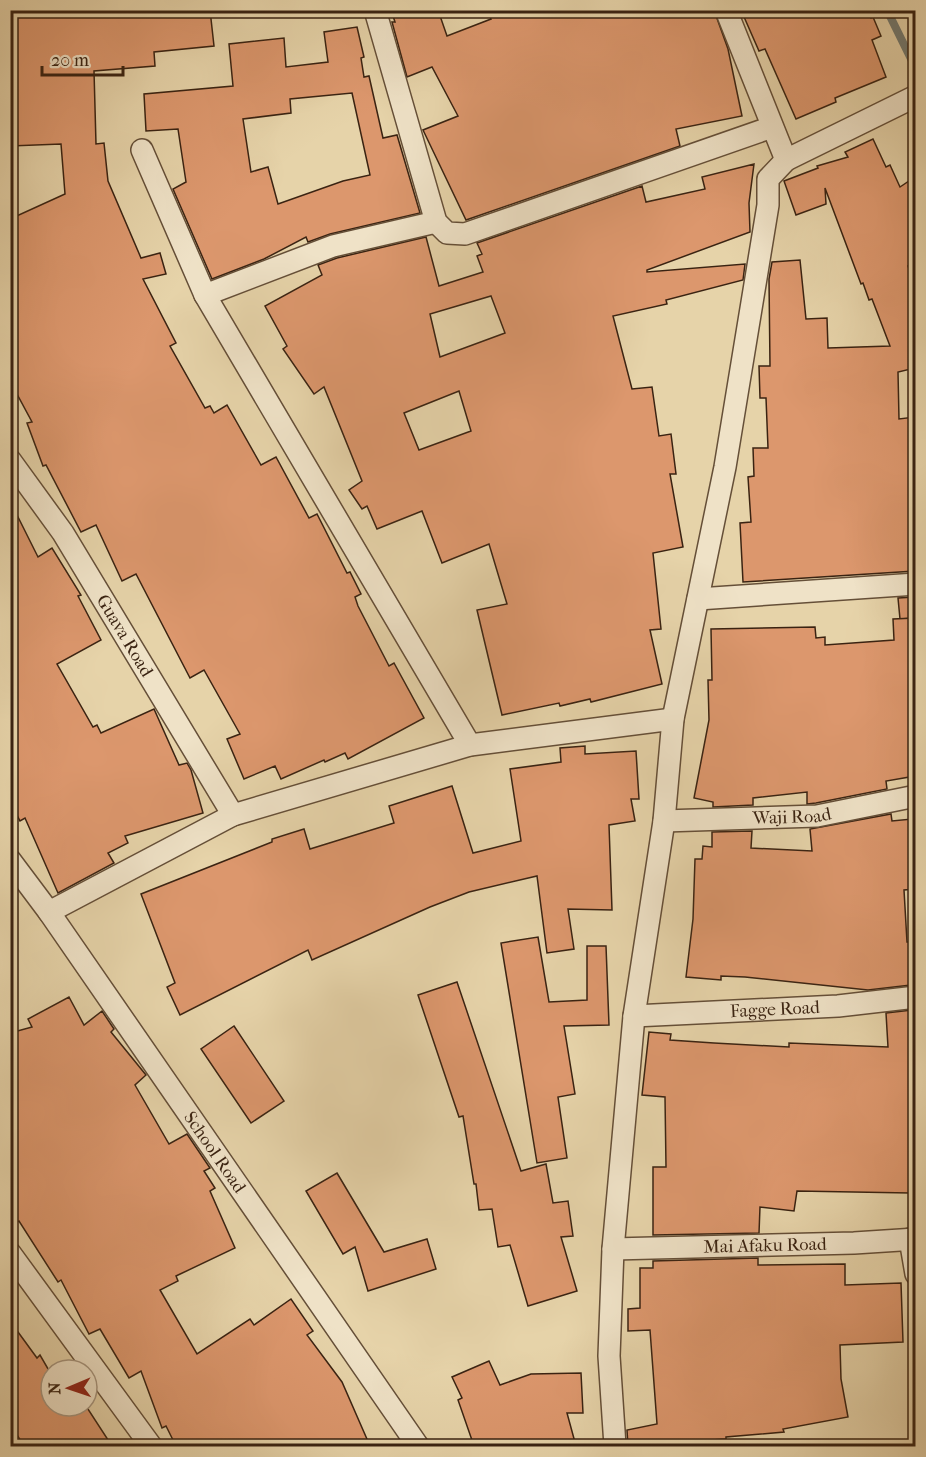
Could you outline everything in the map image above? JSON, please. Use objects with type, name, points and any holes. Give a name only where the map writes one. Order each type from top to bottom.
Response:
[{"type":"street","points":[[375,10],[436,222],[447,233],[465,234],[772,127]]},
{"type":"street","points":[[726,10],[786,160]]},
{"type":"street","points":[[615,1446],[609,1356],[613,1249],[634,1016],[664,821],[673,719],[725,467],[768,205],[768,179],[786,160],[914,96]]},
{"type":"street","points":[[142,150],[205,295],[470,745]]},
{"type":"street","points":[[205,295],[333,246],[436,222]]},
{"type":"street","name":"Guava Road","points":[[10,460],[63,533],[232,815]]},
{"type":"street","points":[[698,599],[915,584]]},
{"type":"street","points":[[49,912],[232,815],[470,745],[673,719]]},
{"type":"street","name":"Waji Road","points":[[664,821],[818,816],[915,796]]},
{"type":"street","name":"School Road","points":[[10,860],[49,912],[418,1446]]},
{"type":"street","name":"Fagge Road","points":[[634,1016],[838,1006],[915,997]]},
{"type":"street","points":[[913,1239],[915,1274]]},
{"type":"street","name":"Mai Afaku Road","points":[[613,1249],[854,1243],[913,1239]]},
{"type":"street","points":[[10,1252],[151,1446]]},
{"type":"building","points":[[10,10],[210,10],[214,46],[154,52],[155,66],[94,71],[96,144],[104,143],[108,181],[141,258],[160,253],[166,274],[143,279],[176,343],[170,346],[205,408],[210,406],[214,413],[227,405],[261,465],[276,457],[309,518],[317,514],[347,573],[350,572],[361,594],[355,597],[358,606],[389,666],[394,663],[424,718],[348,759],[345,753],[281,779],[275,766],[244,779],[227,739],[240,734],[204,670],[190,678],[136,574],[122,581],[96,525],[81,532],[46,465],[43,466],[27,423],[32,422],[10,381],[10,219],[65,194],[61,144],[10,146]]},
{"type":"building","points":[[391,10],[438,10],[447,36],[491,19],[486,10],[714,10],[728,49],[742,116],[676,129],[680,146],[466,220],[423,130],[458,116],[432,67],[407,77],[392,22],[395,22]]},
{"type":"building","points":[[741,10],[868,10],[881,36],[872,40],[886,77],[835,98],[836,102],[796,119],[765,49],[759,51]]},
{"type":"building","points":[[357,27],[364,57],[361,58],[364,77],[369,76],[383,138],[397,135],[420,213],[330,234],[308,242],[306,237],[264,259],[212,279],[173,189],[186,182],[178,129],[146,131],[144,94],[233,86],[229,44],[284,38],[286,67],[328,62],[324,32]],"holes":[[[352,93],[370,175],[343,181],[278,204],[268,167],[251,172],[243,119],[291,113],[290,99]]]},
{"type":"building","points":[[873,139],[886,167],[890,165],[900,187],[915,177],[915,263],[908,266],[915,287],[915,368],[898,372],[899,419],[915,417],[915,571],[743,582],[740,523],[751,522],[748,477],[754,476],[753,448],[768,448],[766,398],[760,398],[759,366],[770,366],[769,279],[772,262],[800,260],[806,319],[827,318],[828,348],[890,346],[872,299],[869,300],[863,283],[861,284],[825,188],[826,204],[796,215],[784,181],[818,168],[817,166],[848,157],[845,152]]},
{"type":"building","points":[[754,164],[749,203],[750,232],[647,270],[647,272],[745,264],[743,280],[666,300],[667,304],[613,316],[632,389],[652,387],[659,436],[671,434],[676,474],[670,474],[683,547],[653,553],[661,629],[650,630],[662,684],[591,702],[590,699],[560,706],[559,703],[502,715],[477,610],[507,604],[489,544],[442,563],[422,511],[377,529],[367,506],[362,509],[349,490],[362,481],[324,387],[314,394],[283,349],[287,346],[265,306],[322,275],[318,265],[337,258],[426,237],[439,286],[483,272],[477,256],[482,254],[477,243],[642,186],[646,202],[705,189],[702,177]],"holes":[[[491,296],[505,333],[440,357],[430,314]],[[459,391],[471,431],[419,450],[404,413]]]},
{"type":"building","points":[[10,501],[38,557],[52,548],[81,595],[78,596],[101,640],[57,664],[93,727],[97,725],[101,733],[154,709],[179,765],[187,763],[191,770],[203,813],[125,836],[128,843],[108,853],[114,863],[58,893],[25,818],[20,821],[10,801]]},
{"type":"building","points":[[915,597],[915,618],[900,619],[898,598]]},
{"type":"building","points":[[915,618],[915,776],[886,781],[887,789],[807,804],[807,792],[753,798],[753,805],[713,807],[713,802],[694,798],[709,720],[708,680],[712,680],[711,629],[815,627],[816,638],[825,637],[825,645],[894,640],[893,619]]},
{"type":"building","points":[[585,746],[585,754],[636,751],[639,799],[631,799],[635,821],[609,825],[612,910],[568,909],[574,949],[547,953],[537,876],[469,892],[312,960],[308,950],[180,1015],[167,987],[175,983],[141,894],[272,842],[272,839],[304,829],[310,849],[394,823],[389,806],[452,786],[473,853],[521,841],[510,769],[561,762],[560,748]]},
{"type":"building","points":[[891,814],[892,821],[912,819],[915,889],[904,890],[911,985],[868,990],[745,977],[721,976],[721,980],[686,977],[693,919],[695,859],[702,859],[703,846],[712,847],[712,832],[752,831],[751,848],[812,851],[810,829]]},
{"type":"building","points":[[538,937],[549,1002],[587,1000],[587,946],[606,946],[609,1025],[564,1026],[575,1094],[558,1097],[567,1158],[537,1163],[501,943]]},
{"type":"building","points":[[457,982],[521,1171],[546,1164],[553,1203],[568,1201],[573,1236],[561,1237],[577,1291],[528,1306],[510,1245],[498,1247],[492,1209],[479,1210],[463,1116],[459,1117],[418,995]]},
{"type":"building","points":[[69,997],[84,1025],[102,1011],[114,1029],[111,1032],[146,1075],[135,1085],[169,1144],[187,1134],[210,1168],[204,1171],[215,1188],[210,1191],[235,1248],[176,1276],[178,1281],[160,1290],[197,1354],[250,1319],[254,1325],[291,1299],[313,1331],[307,1335],[342,1382],[370,1446],[176,1446],[166,1426],[162,1428],[141,1371],[129,1378],[100,1329],[89,1334],[61,1280],[58,1282],[19,1221],[10,1226],[10,1033],[32,1027],[28,1019]]},
{"type":"building","points":[[912,1010],[912,1021],[915,1021],[915,1138],[910,1193],[797,1191],[794,1211],[760,1207],[759,1233],[653,1235],[653,1167],[666,1167],[665,1097],[642,1095],[649,1032],[671,1034],[670,1040],[714,1043],[789,1047],[789,1043],[888,1047],[886,1013]]},
{"type":"building","points":[[234,1026],[284,1101],[251,1123],[201,1049]]},
{"type":"building","points":[[337,1173],[384,1252],[427,1239],[436,1269],[368,1291],[355,1247],[343,1254],[306,1191]]},
{"type":"building","points":[[758,1258],[758,1265],[845,1264],[845,1285],[901,1283],[903,1342],[840,1345],[841,1379],[848,1417],[783,1429],[784,1432],[667,1443],[668,1446],[628,1446],[627,1430],[657,1424],[650,1330],[628,1331],[628,1309],[640,1308],[640,1268],[653,1268],[653,1261]]},
{"type":"building","points":[[10,1321],[37,1358],[40,1355],[42,1358],[39,1358],[39,1418],[94,1418],[112,1446],[24,1446],[10,1424]]},
{"type":"building","points":[[489,1361],[500,1385],[531,1374],[581,1373],[583,1413],[567,1413],[576,1446],[474,1446],[458,1400],[462,1398],[452,1377]]},
{"type":"waterway","points":[[887,10],[916,69]]}]
